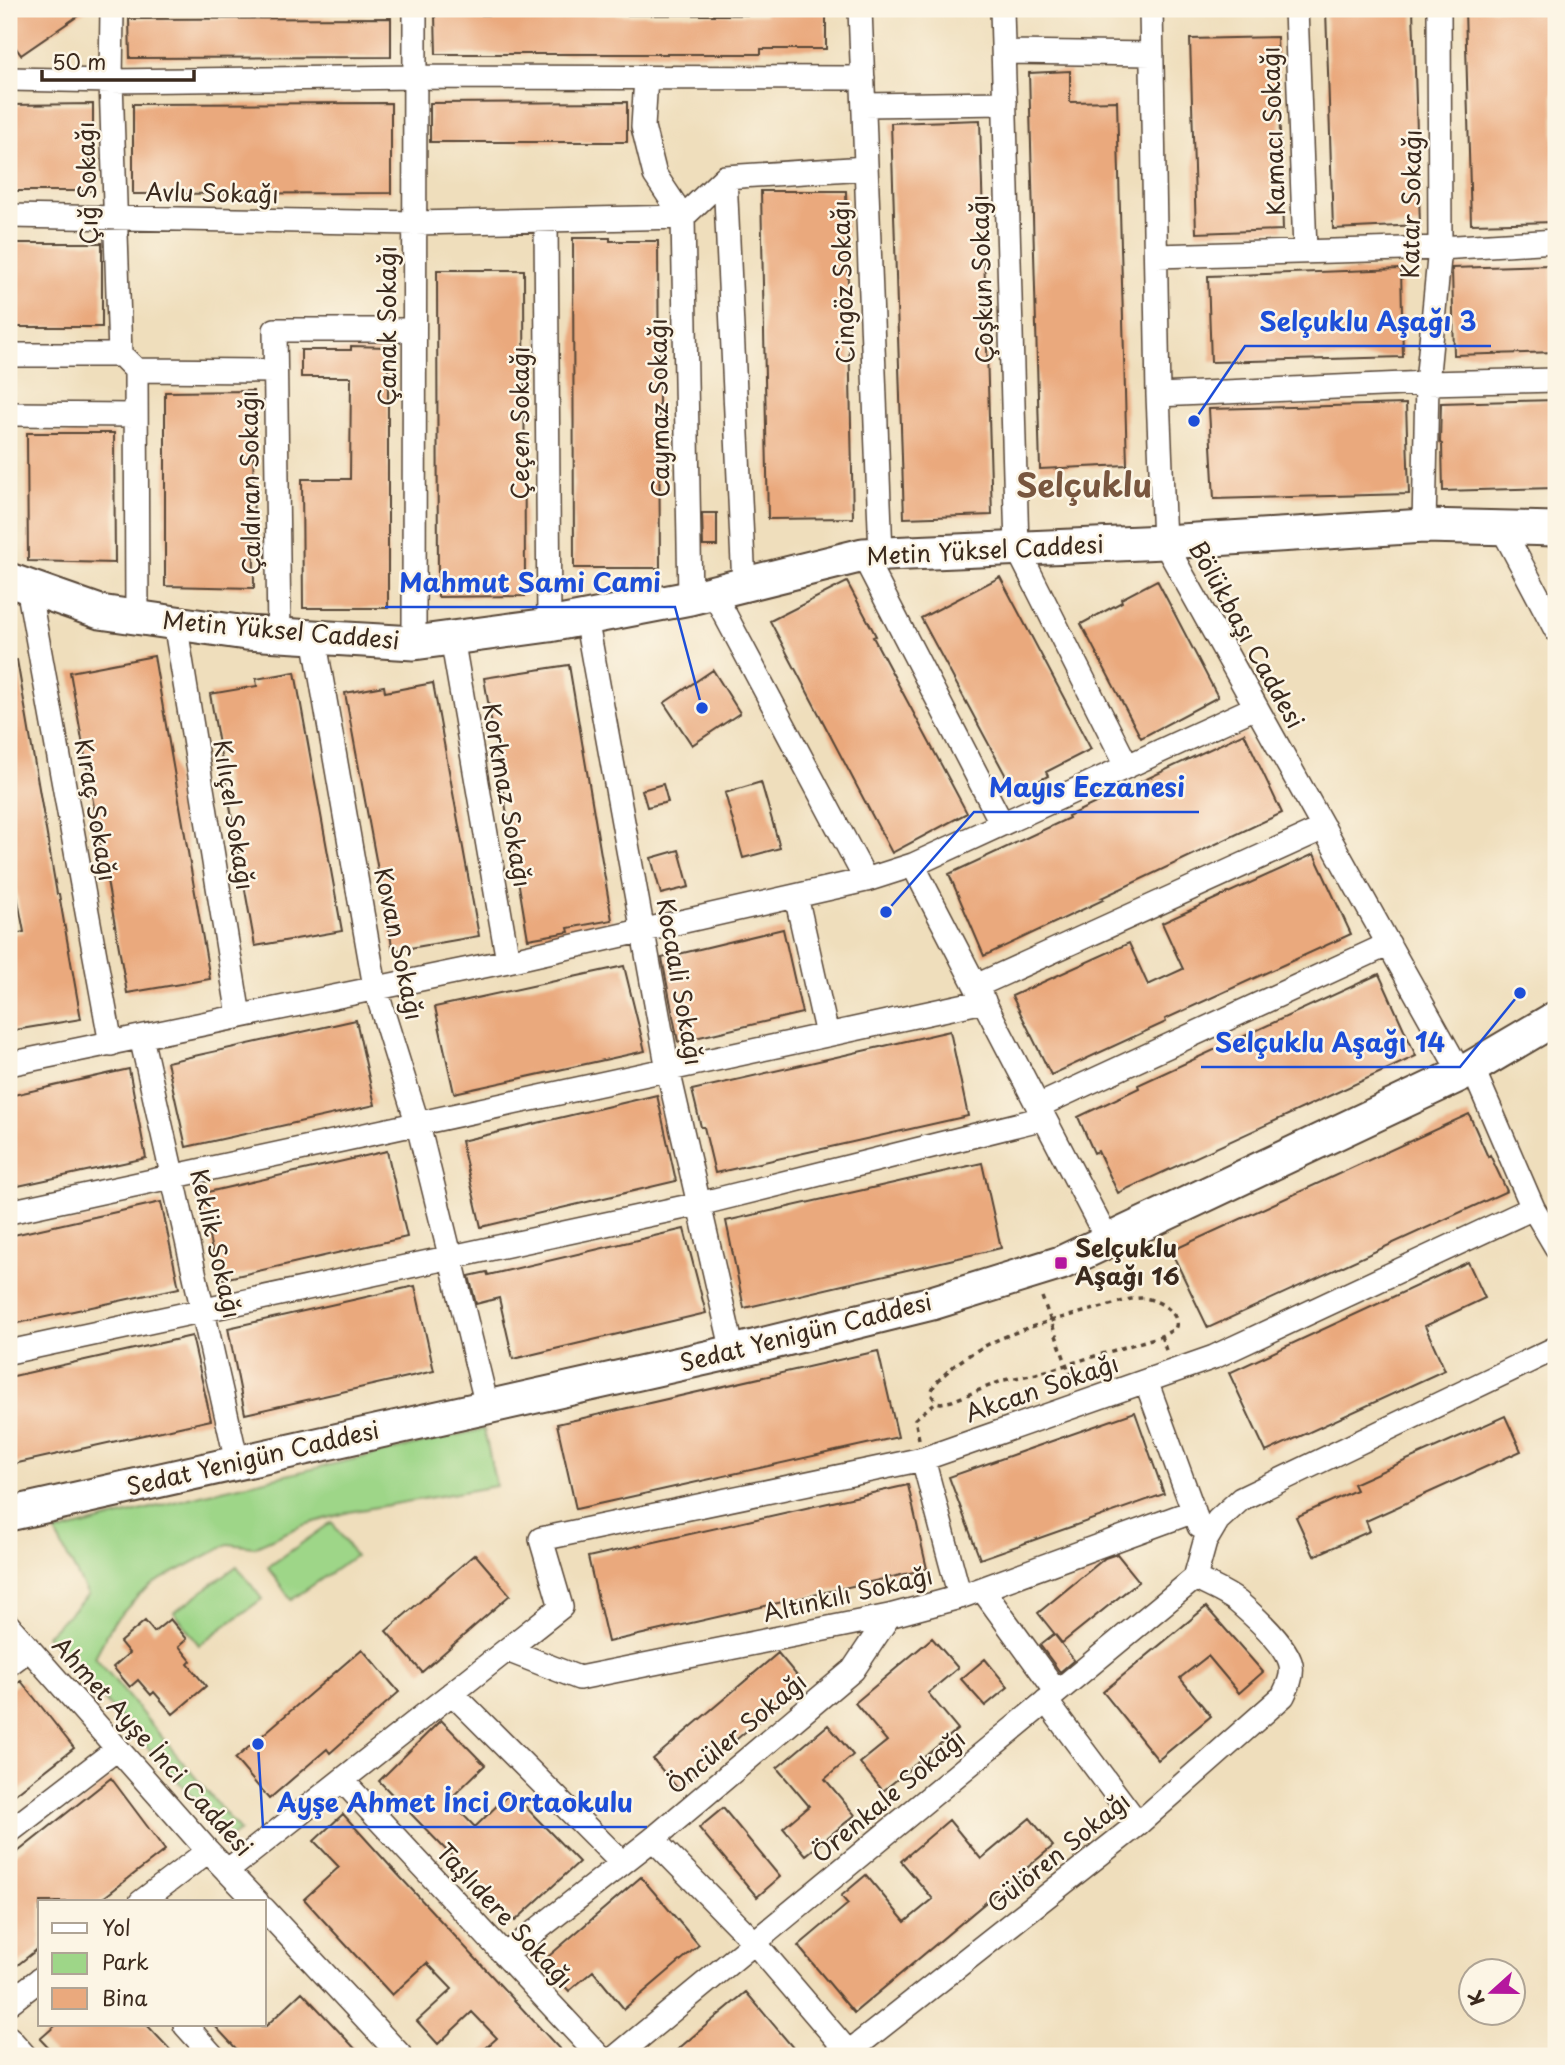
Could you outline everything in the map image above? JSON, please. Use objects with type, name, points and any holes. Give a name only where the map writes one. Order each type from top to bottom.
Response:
[{"type":"street","name":"Çığ Sokağı","points":[[112,9],[111,81],[116,219],[128,362],[136,415],[137,617]]},
{"type":"street","name":"Çanak Sokağı","points":[[414,643],[415,9]]},
{"type":"street","name":"Cingöz Sokağı","points":[[860,9],[866,168],[872,554]]},
{"type":"street","name":"Çoşkun Sokağı","points":[[1002,9],[1017,548]]},
{"type":"street","name":"Bölükbaşı Caddesi","points":[[1151,9],[1158,395],[1164,542],[1389,944],[1466,1071],[1533,1208],[1556,1247]]},
{"type":"street","name":"Kamacı Sokağı","points":[[1296,9],[1305,250]]},
{"type":"street","name":"Katar Sokağı","points":[[1424,526],[1427,383],[1440,248],[1439,9]]},
{"type":"street","points":[[1004,52],[1152,54]]},
{"type":"street","points":[[9,79],[111,81],[415,77],[863,78]]},
{"type":"street","points":[[646,77],[643,127],[655,175],[683,217],[725,177],[866,168]]},
{"type":"street","points":[[864,105],[1005,103]]},
{"type":"street","points":[[725,177],[716,592],[866,880]]},
{"type":"street","name":"Avlu Sokağı","points":[[9,216],[415,223],[683,217]]},
{"type":"street","name":"Caymaz Sokağı","points":[[683,217],[716,592]]},
{"type":"street","name":"Çeçen Sokağı","points":[[546,221],[549,625]]},
{"type":"street","points":[[1156,256],[1440,248],[1556,241]]},
{"type":"street","name":"Çaldıran Sokağı","points":[[279,635],[275,330],[414,330]]},
{"type":"street","points":[[9,355],[275,371]]},
{"type":"street","points":[[1158,395],[1556,380]]},
{"type":"street","points":[[9,414],[136,415]]},
{"type":"street","name":"Metin Yüksel Caddesi","points":[[15,586],[100,612],[246,633],[414,643],[586,618],[716,592],[872,554],[1164,542],[1424,526],[1556,529]]},
{"type":"street","points":[[1502,528],[1556,630]]},
{"type":"street","points":[[1017,548],[1127,766]]},
{"type":"street","points":[[872,554],[1002,824]]},
{"type":"street","name":"Kıraç Sokağı","points":[[15,586],[111,1044]]},
{"type":"street","name":"Kocaali Sokağı","points":[[586,618],[668,1070],[733,1352]]},
{"type":"street","name":"Kılıçel Sokağı","points":[[175,622],[239,1016]]},
{"type":"street","name":"Kovan Sokağı","points":[[314,637],[375,987],[418,1125],[487,1406]]},
{"type":"street","name":"Korkmaz Sokağı","points":[[452,638],[508,961]]},
{"type":"street","points":[[9,1064],[508,961],[866,880],[913,865],[1256,707]]},
{"type":"street","points":[[9,1212],[827,1035],[980,993],[1324,828]]},
{"type":"street","points":[[913,865],[1108,1241]]},
{"type":"street","points":[[796,895],[827,1035]]},
{"type":"street","points":[[9,1352],[699,1204],[1041,1112],[1389,944]]},
{"type":"street","name":"Sedat Yenigün Caddesi","points":[[9,1514],[733,1352],[932,1303],[1061,1263],[1466,1071],[1556,1018]]},
{"type":"street","name":"Keklik Sokağı","points":[[142,1037],[237,1462]]},
{"type":"street","name":"Akcan Sokağı","points":[[507,1650],[561,1607],[541,1539],[923,1459],[1214,1357],[1533,1208]]},
{"type":"street","points":[[1195,1578],[1205,1542],[1218,1520],[1241,1499],[1556,1348]]},
{"type":"street","points":[[1146,1381],[1205,1542]]},
{"type":"street","points":[[923,1459],[960,1597]]},
{"type":"street","name":"Altınkılı Sokağı","points":[[507,1650],[579,1678],[889,1616],[960,1597],[1194,1511]]},
{"type":"street","name":"Gülören Sokağı","points":[[846,2054],[1138,1824],[1283,1696],[1291,1676],[1287,1654],[1237,1601],[1195,1578]]},
{"type":"street","name":"Örenkale Sokağı","points":[[617,2056],[1195,1578]]},
{"type":"street","points":[[982,1589],[1138,1824]]},
{"type":"street","name":"Öncüler Sokağı","points":[[505,1955],[653,1839],[853,1670],[889,1616]]},
{"type":"street","name":"Ahmet Ayşe İnci Caddesi","points":[[9,1626],[208,1851],[255,1900]]},
{"type":"street","points":[[9,1664],[29,1649]]},
{"type":"street","points":[[227,1871],[507,1650]]},
{"type":"street","points":[[452,1693],[622,1863]]},
{"type":"street","points":[[9,1832],[117,1749]]},
{"type":"street","name":"Taşlıdere Sokağı","points":[[342,1780],[600,2056]]},
{"type":"street","points":[[653,1839],[754,1942],[846,2054]]},
{"type":"street","points":[[144,1900],[208,1851]]},
{"type":"street","points":[[266,1911],[401,2056]]},
{"type":"street","points":[[9,2003],[38,1981]]},
{"type":"street","points":[[186,2026],[213,2056]]},
{"type":"street","points":[[9,2038],[25,2056]]},
{"type":"path","points":[[923,1459],[915,1419],[936,1402],[951,1401],[1004,1380],[1067,1365],[1173,1330],[1177,1326],[1176,1318],[1162,1304],[1140,1298],[1051,1320],[1001,1338],[956,1364],[935,1383],[931,1394],[936,1402]]},
{"type":"path","points":[[1051,1320],[1067,1365]]},
{"type":"green space","points":[[484,1429],[496,1486],[349,1512],[301,1526],[254,1547],[228,1544],[154,1583],[113,1623],[95,1657],[240,1831],[230,1838],[46,1636],[88,1595],[55,1533],[205,1494]]},
{"type":"green space","points":[[332,1522],[355,1556],[291,1600],[268,1567]]},
{"type":"green space","points":[[237,1566],[262,1599],[199,1645],[174,1612]]},
{"type":"building","points":[[15,9],[88,9],[21,55],[9,38],[9,13]]},
{"type":"building","points":[[1326,9],[1413,9],[1420,225],[1333,229]]},
{"type":"building","points":[[1465,9],[1551,9],[1556,222],[1471,224]]},
{"type":"building","points":[[765,10],[826,10],[826,49],[761,49],[761,54],[436,54],[435,15],[765,15]]},
{"type":"building","points":[[391,18],[391,57],[130,58],[129,19]]},
{"type":"building","points":[[1277,37],[1283,230],[1196,233],[1190,39]]},
{"type":"building","points":[[1070,71],[1070,102],[1117,101],[1127,465],[1040,469],[1029,73]]},
{"type":"building","points":[[627,102],[627,142],[430,142],[430,103]]},
{"type":"building","points":[[391,103],[391,193],[133,194],[133,104]]},
{"type":"building","points":[[93,104],[90,191],[9,191],[9,105]]},
{"type":"building","points":[[980,120],[992,515],[904,518],[891,123]]},
{"type":"building","points":[[761,191],[846,191],[853,518],[768,519]]},
{"type":"building","points":[[573,238],[658,241],[660,568],[574,568]]},
{"type":"building","points":[[9,243],[102,243],[102,327],[9,327]]},
{"type":"building","points":[[1551,265],[1553,315],[1556,315],[1556,352],[1454,355],[1452,268]]},
{"type":"building","points":[[1401,269],[1403,357],[1211,362],[1208,276]]},
{"type":"building","points":[[437,270],[524,270],[525,596],[438,597]]},
{"type":"building","points":[[351,346],[388,347],[388,608],[303,608],[302,479],[350,479],[351,377],[301,377],[301,350],[351,350]]},
{"type":"building","points":[[253,391],[254,588],[165,586],[165,392]]},
{"type":"building","points":[[1556,400],[1556,488],[1443,491],[1441,403]]},
{"type":"building","points":[[1406,404],[1409,494],[1214,499],[1209,409]]},
{"type":"building","points":[[27,433],[114,433],[115,563],[28,561]]},
{"type":"building","points":[[702,513],[717,513],[717,546],[703,546]]},
{"type":"building","points":[[1000,577],[1091,749],[1046,772],[1048,776],[1015,793],[921,618]]},
{"type":"building","points":[[1157,580],[1218,697],[1141,738],[1081,624]]},
{"type":"building","points":[[847,582],[876,636],[873,637],[967,813],[892,853],[770,621]]},
{"type":"building","points":[[154,656],[210,979],[127,993],[70,672]]},
{"type":"building","points":[[17,660],[81,1019],[9,1031],[9,935],[24,932],[9,854],[9,661]]},
{"type":"building","points":[[569,665],[612,920],[568,928],[569,932],[528,939],[484,678]]},
{"type":"building","points":[[713,670],[740,713],[692,745],[664,703]]},
{"type":"building","points":[[295,672],[342,931],[255,946],[210,694],[257,686],[256,679]]},
{"type":"building","points":[[433,683],[479,936],[393,951],[345,693],[384,686],[385,692]]},
{"type":"building","points":[[1244,733],[1282,813],[984,956],[949,874]]},
{"type":"building","points":[[761,782],[780,848],[743,858],[725,793]]},
{"type":"building","points":[[663,784],[668,802],[647,807],[642,790]]},
{"type":"building","points":[[679,850],[689,887],[661,894],[651,858]]},
{"type":"building","points":[[1314,854],[1351,934],[1165,1019],[1166,1022],[1051,1075],[1012,996],[1129,943],[1148,985],[1183,969],[1162,923]]},
{"type":"building","points":[[783,929],[802,1013],[678,1042],[662,958]]},
{"type":"building","points":[[624,966],[645,1051],[454,1093],[435,1007]]},
{"type":"building","points":[[1379,974],[1416,1056],[1118,1193],[1098,1151],[1094,1153],[1078,1117],[1139,1088],[1138,1085]]},
{"type":"building","points":[[356,1020],[375,1105],[186,1147],[167,1062]]},
{"type":"building","points":[[950,1031],[968,1116],[715,1173],[692,1090]]},
{"type":"building","points":[[129,1069],[146,1158],[9,1188],[9,1148],[14,1146],[9,1121],[9,1096]]},
{"type":"building","points":[[657,1095],[676,1181],[481,1227],[461,1141]]},
{"type":"building","points":[[1469,1114],[1507,1191],[1208,1328],[1171,1251]]},
{"type":"building","points":[[387,1151],[407,1237],[219,1280],[199,1194]]},
{"type":"building","points":[[982,1163],[1001,1248],[744,1308],[726,1221]]},
{"type":"building","points":[[161,1202],[179,1288],[9,1325],[9,1236]]},
{"type":"building","points":[[684,1229],[706,1313],[513,1359],[499,1298],[476,1304],[469,1276],[487,1272],[488,1275]]},
{"type":"building","points":[[1468,1262],[1485,1298],[1425,1326],[1445,1370],[1266,1452],[1229,1373]]},
{"type":"building","points":[[415,1286],[434,1371],[245,1414],[228,1328]]},
{"type":"building","points":[[192,1336],[211,1420],[9,1465],[9,1377]]},
{"type":"building","points":[[878,1351],[898,1437],[576,1509],[557,1424]]},
{"type":"building","points":[[1135,1412],[1164,1494],[980,1559],[949,1477]]},
{"type":"building","points":[[1505,1416],[1521,1451],[1366,1521],[1370,1531],[1314,1556],[1296,1517],[1356,1490],[1353,1484]]},
{"type":"building","points":[[908,1485],[927,1569],[608,1642],[588,1557]]},
{"type":"building","points":[[475,1554],[510,1595],[422,1672],[386,1631]]},
{"type":"building","points":[[1117,1554],[1139,1581],[1062,1643],[1038,1613],[1105,1558]]},
{"type":"building","points":[[1206,1607],[1263,1672],[1239,1693],[1208,1656],[1180,1678],[1211,1716],[1158,1760],[1103,1692]]},
{"type":"building","points":[[170,1619],[187,1639],[179,1646],[191,1661],[188,1664],[206,1686],[173,1714],[154,1692],[151,1695],[138,1680],[130,1687],[113,1667],[129,1653],[120,1642],[145,1621],[154,1632]]},
{"type":"building","points":[[1054,1634],[1074,1660],[1060,1672],[1040,1645]]},
{"type":"building","points":[[932,1638],[958,1668],[928,1693],[958,1729],[883,1791],[860,1763],[887,1741],[855,1703]]},
{"type":"building","points":[[362,1649],[399,1692],[330,1753],[327,1749],[269,1799],[235,1759]]},
{"type":"building","points":[[778,1653],[803,1683],[678,1789],[653,1759]]},
{"type":"building","points":[[985,1659],[1008,1687],[985,1706],[961,1679]]},
{"type":"building","points":[[21,1681],[74,1748],[9,1799],[9,1690]]},
{"type":"building","points":[[441,1720],[485,1765],[449,1800],[475,1827],[511,1792],[579,1862],[515,1921],[379,1781]]},
{"type":"building","points":[[828,1725],[853,1755],[825,1779],[855,1815],[806,1855],[783,1828],[809,1806],[777,1768]]},
{"type":"building","points":[[111,1778],[165,1850],[101,1900],[38,1900],[38,1949],[9,1972],[9,1859]]},
{"type":"building","points":[[723,1808],[780,1877],[757,1897],[699,1828]]},
{"type":"building","points":[[343,1814],[566,2056],[477,2056],[497,2038],[472,2012],[438,2044],[417,2021],[452,1989],[427,1963],[392,1995],[304,1899],[339,1867],[314,1841]]},
{"type":"building","points":[[1030,1818],[1053,1846],[854,2013],[798,1946],[848,1904],[841,1896],[866,1875],[905,1922],[933,1899],[901,1861],[949,1820],[981,1859]]},
{"type":"building","points":[[641,1877],[699,1945],[624,2009],[593,1971],[569,1991],[543,1961]]},
{"type":"building","points":[[302,1992],[362,2056],[243,2056],[215,2026],[266,2026]]},
{"type":"building","points":[[746,1992],[800,2056],[670,2056],[710,2022]]},
{"type":"building","points":[[55,2026],[148,2026],[176,2056],[56,2056],[40,2039]]},
{"type":"place","name":"Selçuklu Aşağı 3","points":[[1194,421]]},
{"type":"place","name":"Mahmut Sami Cami","points":[[702,708]]},
{"type":"place","name":"Mayıs Eczanesi","points":[[886,912]]},
{"type":"place","name":"Selçuklu Aşağı 14","points":[[1520,993]]},
{"type":"place","name":"Selçuklu Aşağı 16","points":[[1061,1263]]},
{"type":"place","name":"Ayşe Ahmet İnci Ortaokulu","points":[[258,1744]]},
{"type":"district","name":"Selçuklu","points":[[1084,486]]}]
